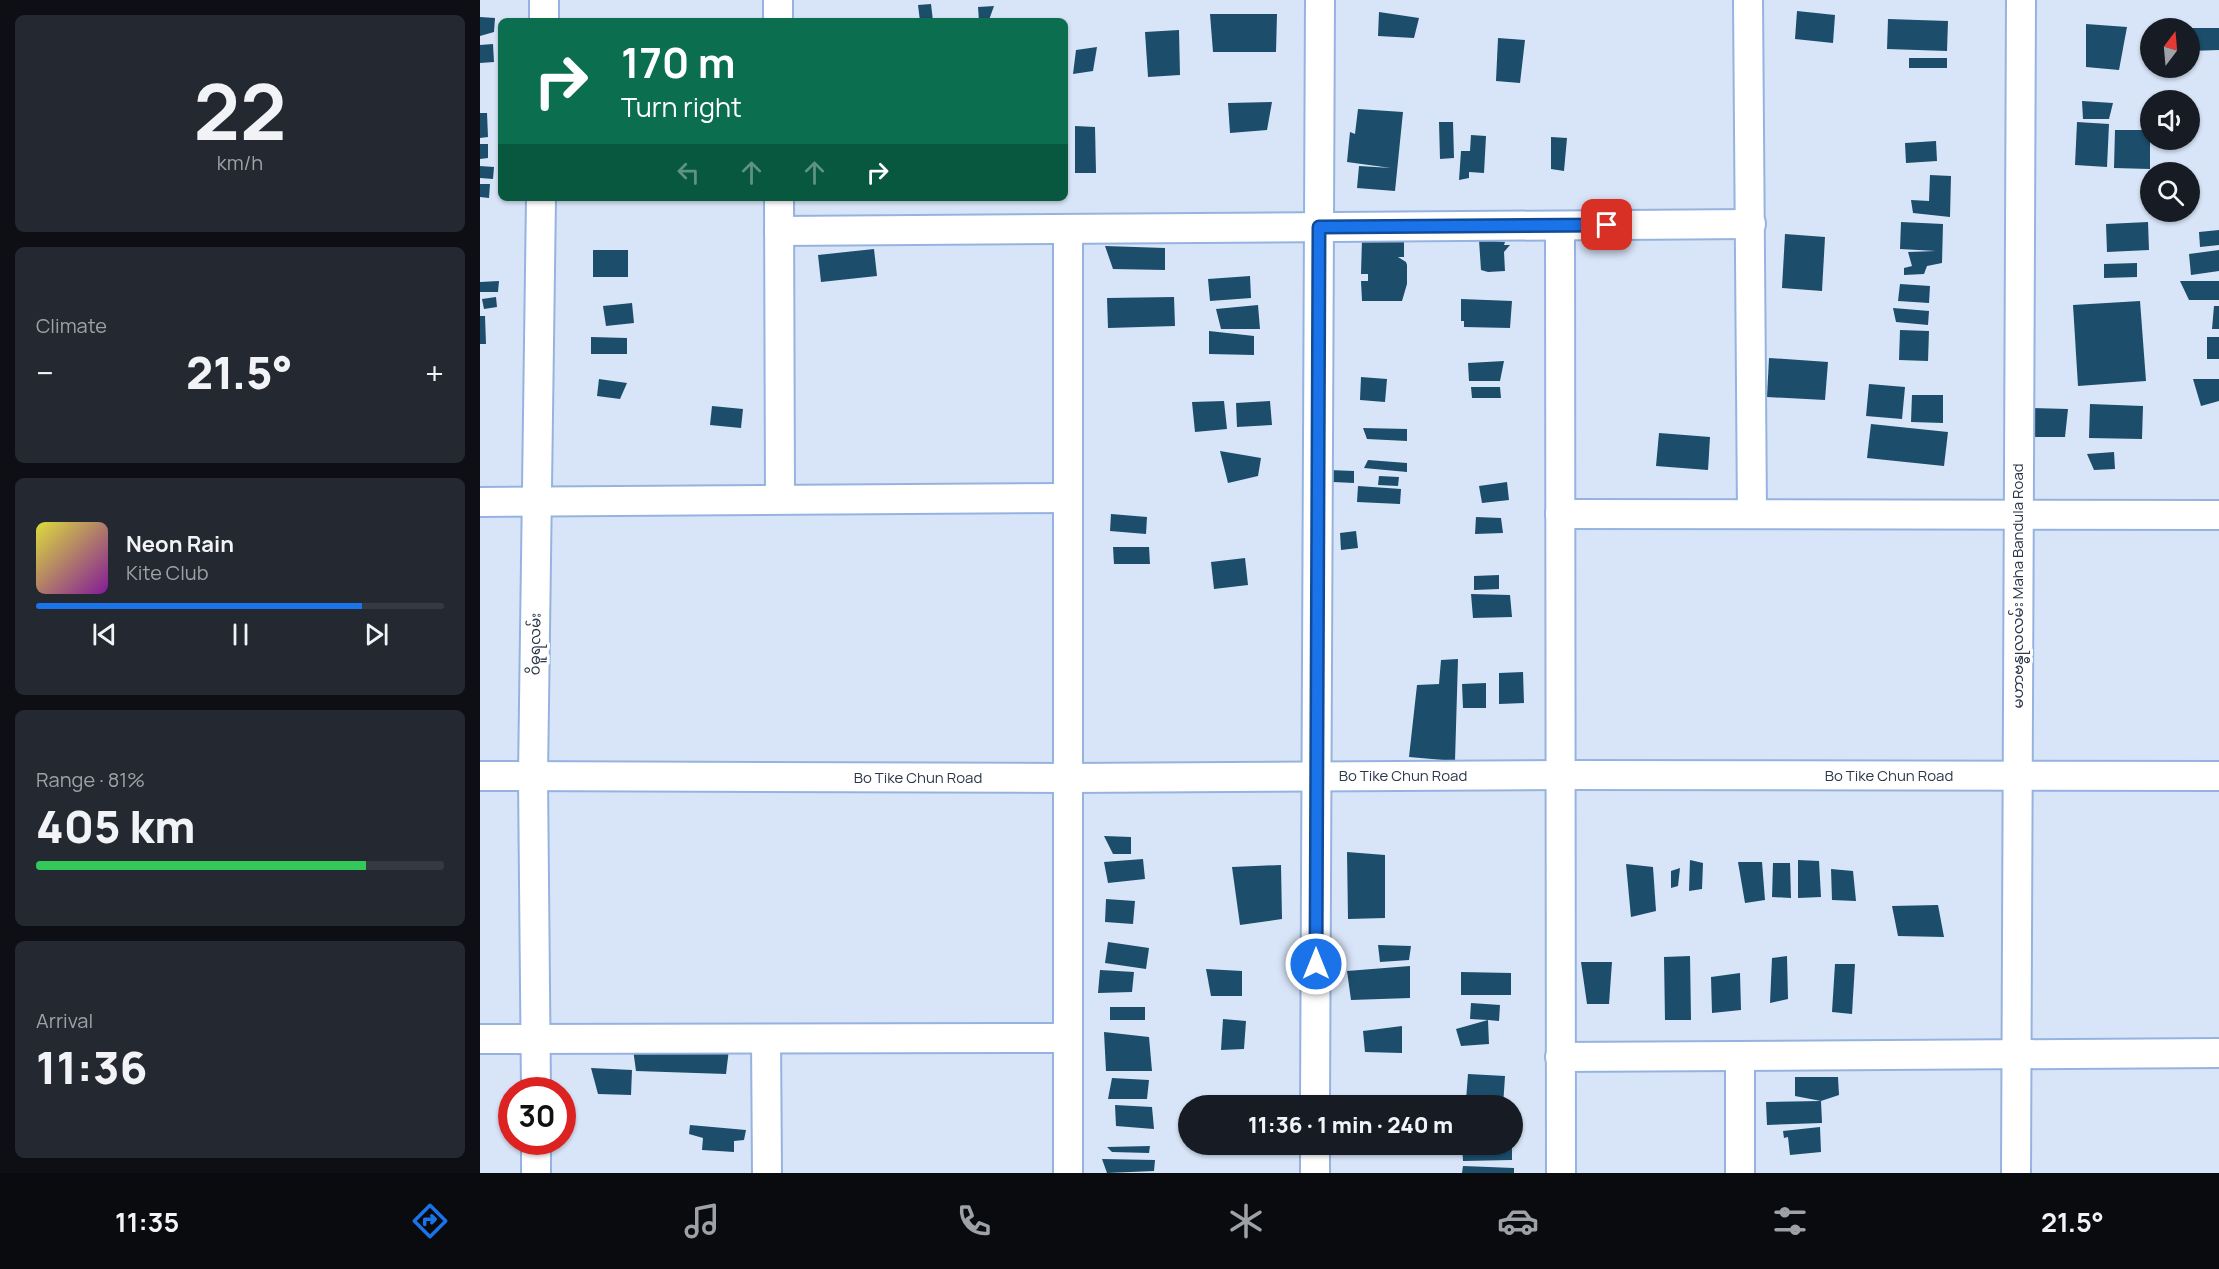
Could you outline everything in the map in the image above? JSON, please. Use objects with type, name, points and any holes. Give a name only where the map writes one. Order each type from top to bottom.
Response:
[{"type":"street","points":[[544,0],[544,18]]},
{"type":"street","points":[[778,0],[778,18]]},
{"type":"street","points":[[1315,1095],[1320,0]]},
{"type":"street","points":[[1748,0],[1752,514]]},
{"type":"street","name":"မဟာဗန္ဓုလလမ်း Maha Bandula Road","points":[[2016,1173],[2020,0]]},
{"type":"street","name":"ဝိဓူရလမ်း","points":[[536,1077],[533,777],[541,201]]},
{"type":"street","points":[[779,201],[780,499]]},
{"type":"street","points":[[779,231],[1751,224]]},
{"type":"street","points":[[1560,226],[1561,1173]]},
{"type":"street","points":[[1068,228],[1068,1173]]},
{"type":"street","points":[[480,502],[1068,498]]},
{"type":"street","points":[[1560,514],[2219,515]]},
{"type":"street","name":"Bo Tike Chun Road","points":[[480,776],[1068,778],[1560,775],[2219,776]]},
{"type":"street","points":[[480,1039],[1068,1038]]},
{"type":"street","points":[[766,1039],[767,1173]]},
{"type":"street","points":[[1560,1057],[2219,1053]]},
{"type":"street","points":[[1740,1056],[1740,1173]]},
{"type":"street","points":[[536,1155],[536,1173]]},
{"type":"street","points":[[1315,1155],[1315,1173]]},
{"type":"building","points":[[931,4],[933,18],[920,18],[918,5]]},
{"type":"building","points":[[994,6],[990,18],[979,18],[978,7]]},
{"type":"building","points":[[1797,11],[1835,15],[1833,43],[1795,39]]},
{"type":"building","points":[[1379,12],[1419,18],[1414,38],[1378,36]]},
{"type":"building","points":[[1210,14],[1277,14],[1276,52],[1213,52]]},
{"type":"building","points":[[480,17],[495,18],[494,32],[480,36]]},
{"type":"building","points":[[1888,19],[1948,21],[1947,51],[1887,49]]},
{"type":"building","points":[[2086,24],[2127,27],[2119,70],[2086,67]]},
{"type":"building","points":[[2200,28],[2219,28],[2219,50],[2200,51]]},
{"type":"building","points":[[1179,30],[1180,75],[1148,77],[1145,32]]},
{"type":"building","points":[[1498,38],[1525,40],[1520,83],[1496,81]]},
{"type":"building","points":[[493,44],[494,62],[480,63],[480,45]]},
{"type":"building","points":[[1097,47],[1093,71],[1073,74],[1076,50]]},
{"type":"building","points":[[1909,58],[1947,58],[1947,68],[1909,68]]},
{"type":"building","points":[[2082,101],[2113,103],[2109,119],[2083,119]]},
{"type":"building","points":[[1272,102],[1267,130],[1230,133],[1228,103]]},
{"type":"building","points":[[1358,109],[1403,112],[1395,191],[1357,188],[1359,166],[1391,168],[1347,162],[1350,132],[1355,134]]},
{"type":"building","points":[[480,113],[487,113],[488,137],[480,138]]},
{"type":"building","points":[[1439,122],[1453,122],[1454,158],[1440,159]]},
{"type":"building","points":[[2077,122],[2109,124],[2107,167],[2075,165]]},
{"type":"building","points":[[1075,126],[1095,127],[1096,173],[1075,173]]},
{"type":"building","points":[[2115,130],[2140,130],[2140,150],[2150,150],[2150,162],[2140,162],[2140,169],[2114,168]]},
{"type":"building","points":[[1471,135],[1486,136],[1484,173],[1469,172],[1469,178],[1459,180],[1461,151],[1470,151]]},
{"type":"building","points":[[1551,137],[1567,138],[1564,171],[1551,169]]},
{"type":"building","points":[[1936,141],[1937,161],[1906,163],[1905,143]]},
{"type":"building","points":[[480,144],[488,144],[488,158],[480,159]]},
{"type":"building","points":[[480,166],[494,167],[493,179],[480,178]]},
{"type":"building","points":[[1930,175],[1951,176],[1950,217],[1913,213],[1911,200],[1929,201]]},
{"type":"building","points":[[480,184],[490,184],[489,198],[480,197]]},
{"type":"building","points":[[1901,222],[1943,224],[1942,263],[1927,266],[1924,274],[1904,275],[1904,268],[1912,266],[1908,252],[1936,251],[1900,249]]},
{"type":"building","points":[[2148,222],[2149,250],[2107,252],[2106,224]]},
{"type":"building","points":[[2219,230],[2219,245],[2200,247],[2199,232]]},
{"type":"building","points":[[1785,234],[1825,237],[1822,291],[1782,288]]},
{"type":"building","points":[[1362,239],[1402,240],[1401,242],[1404,242],[1404,257],[1398,257],[1407,265],[1407,284],[1402,301],[1362,301],[1361,281],[1368,281],[1368,274],[1361,274]]},
{"type":"building","points":[[1479,240],[1505,242],[1504,245],[1510,245],[1504,252],[1505,271],[1481,270]]},
{"type":"building","points":[[1105,246],[1165,248],[1165,270],[1113,269]]},
{"type":"building","points":[[874,249],[877,276],[821,282],[818,255]]},
{"type":"building","points":[[593,250],[628,250],[628,277],[593,277]]},
{"type":"building","points":[[2219,250],[2219,271],[2191,275],[2189,254]]},
{"type":"building","points":[[2137,263],[2137,277],[2104,278],[2104,264]]},
{"type":"building","points":[[1250,276],[1251,298],[1210,301],[1208,279]]},
{"type":"building","points":[[499,281],[498,292],[480,292],[480,282]]},
{"type":"building","points":[[2180,281],[2219,281],[2219,300],[2189,300]]},
{"type":"building","points":[[1900,284],[1930,286],[1929,303],[1898,301]]},
{"type":"building","points":[[496,297],[497,307],[484,309],[482,299]]},
{"type":"building","points":[[1174,297],[1175,326],[1108,328],[1107,298]]},
{"type":"building","points":[[1461,299],[1512,301],[1510,328],[1464,327],[1464,321],[1461,321]]},
{"type":"building","points":[[2140,301],[2146,381],[2078,386],[2073,305]]},
{"type":"building","points":[[632,303],[634,323],[606,326],[603,306]]},
{"type":"building","points":[[1258,305],[1260,329],[1221,329],[1216,309]]},
{"type":"building","points":[[2214,306],[2219,306],[2219,329],[2212,329]]},
{"type":"building","points":[[1893,308],[1929,311],[1928,325],[1896,322]]},
{"type":"building","points":[[480,316],[485,316],[486,344],[480,344]]},
{"type":"building","points":[[1900,330],[1929,331],[1928,361],[1899,360]]},
{"type":"building","points":[[1209,331],[1254,336],[1254,355],[1209,354]]},
{"type":"building","points":[[591,337],[627,338],[627,354],[591,354]]},
{"type":"building","points":[[2207,337],[2219,337],[2219,359],[2207,359]]},
{"type":"building","points":[[1769,358],[1828,362],[1825,400],[1767,397]]},
{"type":"building","points":[[1504,361],[1500,381],[1469,381],[1468,363]]},
{"type":"building","points":[[1361,377],[1387,379],[1385,402],[1360,400]]},
{"type":"building","points":[[599,379],[627,383],[620,399],[597,396]]},
{"type":"building","points":[[2193,379],[2219,379],[2219,401],[2201,406]]},
{"type":"building","points":[[1869,384],[1905,387],[1902,419],[1866,416]]},
{"type":"building","points":[[1471,387],[1500,387],[1501,398],[1472,398]]},
{"type":"building","points":[[1912,395],[1943,395],[1943,423],[1911,422]]},
{"type":"building","points":[[1224,401],[1227,429],[1195,432],[1192,402]]},
{"type":"building","points":[[1270,401],[1272,425],[1237,427],[1236,403]]},
{"type":"building","points":[[2090,404],[2143,406],[2142,439],[2089,438]]},
{"type":"building","points":[[712,406],[743,409],[741,428],[710,425]]},
{"type":"building","points":[[2030,408],[2068,409],[2065,437],[2030,437]]},
{"type":"building","points":[[1871,424],[1948,432],[1944,466],[1867,458]]},
{"type":"building","points":[[1363,428],[1407,429],[1407,441],[1367,439]]},
{"type":"building","points":[[1659,433],[1710,437],[1708,470],[1656,466]]},
{"type":"building","points":[[1220,451],[1261,458],[1258,476],[1228,483]]},
{"type":"building","points":[[2114,452],[2115,469],[2094,470],[2087,454]]},
{"type":"building","points":[[1368,460],[1407,463],[1407,472],[1364,468]]},
{"type":"building","points":[[1329,470],[1354,471],[1354,483],[1333,482]]},
{"type":"building","points":[[1379,476],[1399,477],[1398,486],[1378,485]]},
{"type":"building","points":[[1507,482],[1509,500],[1482,503],[1479,486]]},
{"type":"building","points":[[1358,486],[1401,489],[1400,504],[1357,502]]},
{"type":"building","points":[[1111,514],[1147,517],[1146,534],[1110,531]]},
{"type":"building","points":[[1476,517],[1501,518],[1503,533],[1475,534]]},
{"type":"building","points":[[1356,531],[1358,548],[1341,550],[1340,533]]},
{"type":"building","points":[[1113,547],[1149,547],[1150,564],[1114,564]]},
{"type":"building","points":[[1245,558],[1248,585],[1214,589],[1211,562]]},
{"type":"building","points":[[1499,575],[1499,589],[1474,590],[1474,576]]},
{"type":"building","points":[[1471,594],[1510,595],[1512,617],[1473,618]]},
{"type":"building","points":[[1458,659],[1455,761],[1409,757],[1417,685],[1439,684],[1441,660]]},
{"type":"building","points":[[1523,672],[1524,703],[1499,704],[1499,673]]},
{"type":"building","points":[[1486,683],[1486,708],[1463,708],[1462,684]]},
{"type":"building","points":[[1104,836],[1131,837],[1131,854],[1113,854]]},
{"type":"building","points":[[1347,852],[1385,855],[1385,918],[1348,919]]},
{"type":"building","points":[[1143,859],[1145,879],[1108,883],[1104,862]]},
{"type":"building","points":[[1690,860],[1703,863],[1702,889],[1689,891]]},
{"type":"building","points":[[1798,860],[1819,861],[1821,897],[1798,898]]},
{"type":"building","points":[[1738,862],[1762,862],[1765,900],[1745,903]]},
{"type":"building","points":[[1773,863],[1790,863],[1791,898],[1772,897]]},
{"type":"building","points":[[1626,864],[1653,867],[1656,911],[1631,917]]},
{"type":"building","points":[[1281,865],[1282,919],[1240,925],[1232,867]]},
{"type":"building","points":[[1680,868],[1678,886],[1671,888],[1671,871]]},
{"type":"building","points":[[1831,869],[1853,871],[1856,901],[1832,900]]},
{"type":"building","points":[[1106,899],[1135,901],[1133,924],[1105,922]]},
{"type":"building","points":[[1938,905],[1944,937],[1898,936],[1892,906]]},
{"type":"building","points":[[1108,942],[1149,948],[1146,969],[1105,963]]},
{"type":"building","points":[[1378,945],[1411,946],[1409,960],[1380,962]]},
{"type":"building","points":[[1690,956],[1691,1020],[1665,1020],[1664,957]]},
{"type":"building","points":[[1787,956],[1788,999],[1770,1003],[1772,958]]},
{"type":"building","points":[[1581,962],[1612,962],[1609,1004],[1587,1004]]},
{"type":"building","points":[[1835,964],[1855,964],[1852,1014],[1832,1012]]},
{"type":"building","points":[[1410,966],[1410,998],[1351,1000],[1347,971]]},
{"type":"building","points":[[1206,969],[1242,971],[1242,996],[1211,996]]},
{"type":"building","points":[[1100,970],[1134,972],[1132,992],[1098,993]]},
{"type":"building","points":[[1461,972],[1511,973],[1511,995],[1461,995]]},
{"type":"building","points":[[1740,973],[1741,1010],[1712,1013],[1711,977]]},
{"type":"building","points":[[1471,1003],[1500,1005],[1499,1021],[1470,1019]]},
{"type":"building","points":[[1110,1007],[1145,1007],[1145,1020],[1110,1020]]},
{"type":"building","points":[[1223,1019],[1246,1021],[1244,1049],[1221,1050]]},
{"type":"building","points":[[1488,1020],[1489,1044],[1461,1046],[1456,1029]]},
{"type":"building","points":[[1402,1026],[1402,1053],[1365,1052],[1363,1031]]},
{"type":"building","points":[[1104,1032],[1149,1037],[1152,1071],[1106,1071]]},
{"type":"building","points":[[633,1049],[729,1049],[726,1074],[636,1071]]},
{"type":"building","points":[[591,1068],[632,1070],[631,1095],[598,1094]]},
{"type":"building","points":[[1468,1074],[1505,1076],[1504,1095],[1466,1095]]},
{"type":"building","points":[[1795,1077],[1838,1077],[1839,1095],[1821,1101],[1795,1096]]},
{"type":"building","points":[[1112,1078],[1149,1080],[1147,1099],[1108,1099]]},
{"type":"building","points":[[1821,1101],[1822,1123],[1767,1125],[1766,1102]]},
{"type":"building","points":[[1115,1105],[1152,1107],[1154,1129],[1116,1126]]},
{"type":"building","points":[[690,1125],[746,1130],[744,1140],[734,1141],[734,1152],[702,1150],[703,1138],[689,1134]]},
{"type":"building","points":[[1820,1127],[1821,1152],[1790,1155],[1788,1137],[1784,1138],[1783,1131]]},
{"type":"building","points":[[1150,1146],[1149,1153],[1112,1152],[1107,1147]]},
{"type":"building","points":[[1463,1155],[1512,1155],[1512,1160],[1463,1161]]},
{"type":"building","points":[[1102,1159],[1155,1160],[1154,1171],[1107,1173]]},
{"type":"building","points":[[1463,1166],[1514,1168],[1514,1173],[1462,1173]]},
{"type":"route","points":[[1316,964],[1319,227],[1607,225]]}]
